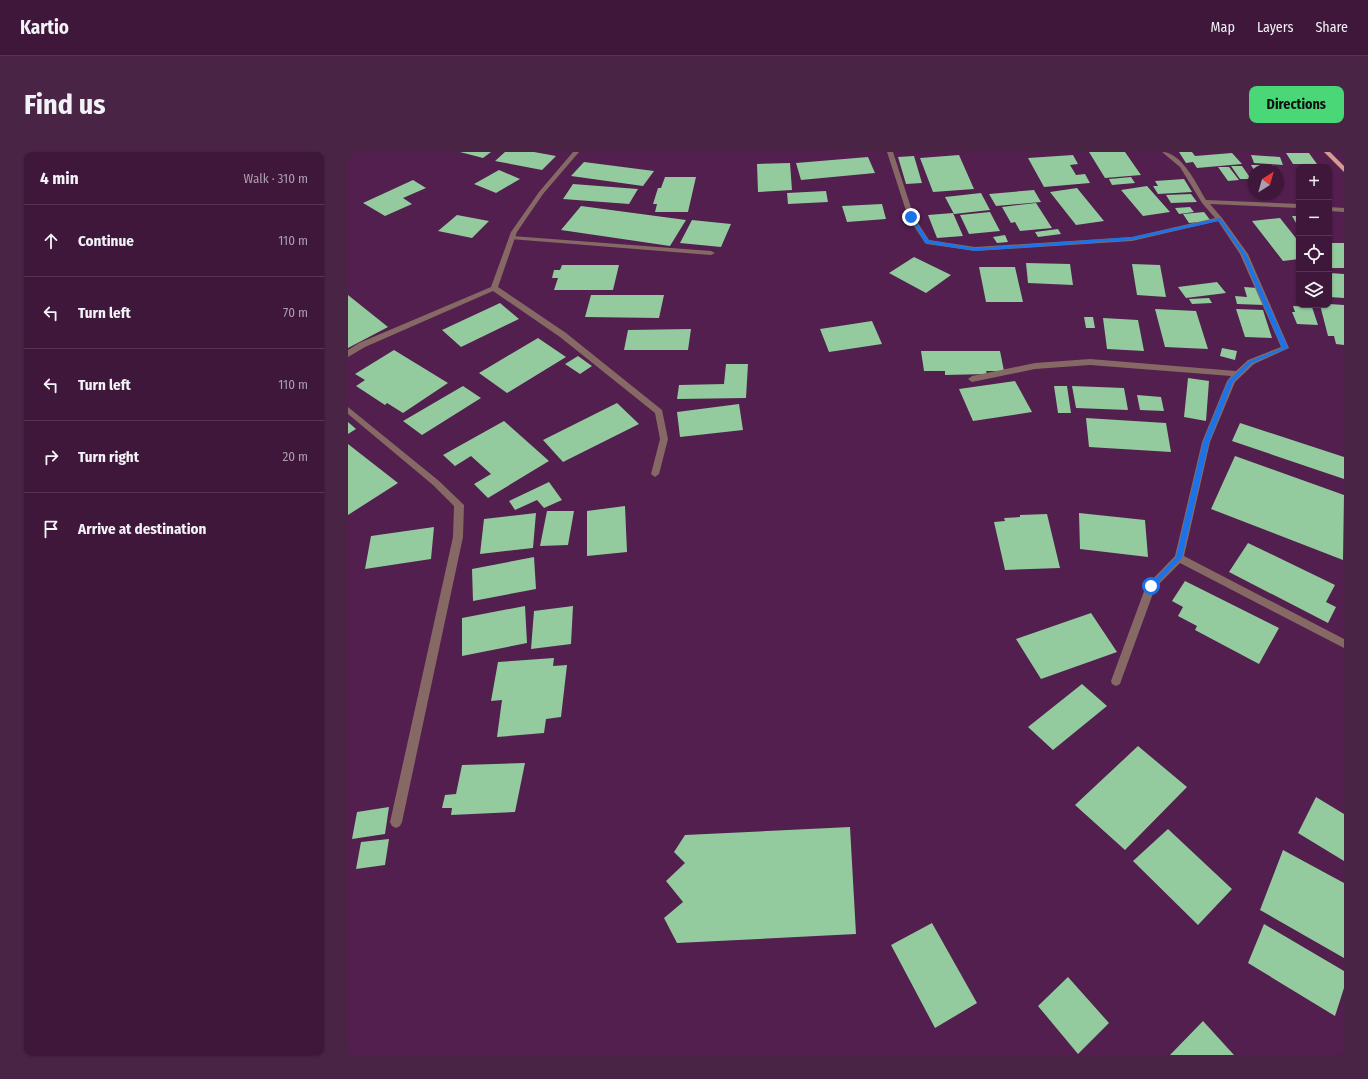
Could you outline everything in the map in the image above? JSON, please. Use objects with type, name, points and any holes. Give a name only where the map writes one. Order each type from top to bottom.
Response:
[{"type":"main road","points":[[1327,152],[1344,170]]},
{"type":"street","points":[[348,354],[362,345],[494,288],[514,232],[541,193],[576,152]]},
{"type":"street","points":[[890,152],[911,217],[927,242],[975,249],[1132,239],[1220,219]]},
{"type":"street","points":[[1116,681],[1151,586],[1178,558],[1206,442],[1231,381],[1251,362],[1285,348],[1244,254],[1220,219],[1204,202],[1182,166],[1165,152]]},
{"type":"street","points":[[1204,202],[1296,206]]},
{"type":"street","points":[[1332,209],[1344,210]]},
{"type":"street","points":[[512,238],[711,253]]},
{"type":"street","points":[[494,288],[563,335],[659,412],[664,439],[655,474]]},
{"type":"street","points":[[972,379],[1034,366],[1090,362],[1237,374]]},
{"type":"street","points":[[348,410],[436,483],[459,505],[458,537],[396,822]]},
{"type":"street","points":[[1178,558],[1344,644]]},
{"type":"building","points":[[460,152],[491,152],[483,158]]},
{"type":"building","points":[[505,152],[534,152],[556,156],[542,170],[495,161]]},
{"type":"building","points":[[1089,152],[1125,152],[1141,175],[1105,178]]},
{"type":"building","points":[[1179,152],[1192,152],[1195,156],[1232,153],[1242,164],[1197,168],[1193,162],[1186,163]]},
{"type":"building","points":[[1286,153],[1309,153],[1317,164],[1296,164],[1293,164]]},
{"type":"building","points":[[959,155],[974,189],[933,192],[920,158]]},
{"type":"building","points":[[1073,155],[1078,164],[1070,165],[1076,175],[1085,174],[1090,183],[1044,187],[1028,158]]},
{"type":"building","points":[[1251,155],[1280,157],[1283,164],[1268,164],[1254,163]]},
{"type":"building","points":[[914,156],[922,183],[906,184],[898,157]]},
{"type":"building","points":[[868,157],[875,173],[801,180],[796,163]]},
{"type":"building","points":[[584,162],[654,171],[643,186],[571,176]]},
{"type":"building","points":[[790,163],[792,190],[758,192],[757,164]]},
{"type":"building","points":[[1231,166],[1242,166],[1248,175],[1248,179],[1240,179]]},
{"type":"building","points":[[1218,167],[1229,167],[1239,180],[1228,181]]},
{"type":"building","points":[[499,170],[520,179],[496,193],[474,184]]},
{"type":"building","points":[[665,177],[696,177],[688,212],[655,212],[657,204],[653,204],[658,188],[661,188]]},
{"type":"building","points":[[1131,177],[1135,183],[1112,185],[1109,179]]},
{"type":"building","points":[[1184,179],[1192,192],[1158,194],[1153,186],[1158,186],[1155,181]]},
{"type":"building","points":[[413,180],[426,188],[403,198],[412,204],[385,216],[363,203]]},
{"type":"building","points":[[573,184],[638,189],[629,204],[563,199]]},
{"type":"building","points":[[1147,186],[1170,212],[1143,216],[1121,190]]},
{"type":"building","points":[[1077,188],[1104,221],[1076,225],[1050,192]]},
{"type":"building","points":[[1034,190],[1041,202],[996,206],[989,194]]},
{"type":"building","points":[[826,191],[828,202],[788,204],[787,193]]},
{"type":"building","points":[[981,193],[990,210],[954,214],[945,197]]},
{"type":"building","points":[[1191,194],[1197,202],[1171,203],[1166,195]]},
{"type":"building","points":[[1036,203],[1052,228],[1020,231],[1015,222],[1011,223],[1002,207]]},
{"type":"building","points":[[882,204],[886,219],[847,222],[842,206]]},
{"type":"building","points":[[581,206],[686,220],[670,246],[561,230]]},
{"type":"building","points":[[1190,207],[1194,212],[1179,214],[1175,208]]},
{"type":"building","points":[[990,212],[1000,231],[969,234],[960,215]]},
{"type":"building","points":[[1204,212],[1211,221],[1189,223],[1183,214]]},
{"type":"building","points":[[953,213],[963,236],[937,238],[928,215]]},
{"type":"building","points":[[457,215],[489,221],[472,238],[438,231]]},
{"type":"building","points":[[1292,216],[1296,216],[1296,223]]},
{"type":"building","points":[[1280,218],[1296,238],[1296,259],[1283,261],[1252,221]]},
{"type":"building","points":[[692,220],[731,224],[721,247],[680,243]]},
{"type":"building","points":[[1058,229],[1061,234],[1038,237],[1035,232]]},
{"type":"building","points":[[1005,235],[1008,242],[997,243],[993,237]]},
{"type":"building","points":[[1332,243],[1344,243],[1344,268],[1332,268]]},
{"type":"building","points":[[914,257],[951,275],[926,293],[889,273]]},
{"type":"building","points":[[1026,263],[1070,264],[1073,285],[1028,283]]},
{"type":"building","points":[[1132,264],[1160,265],[1166,297],[1137,295]]},
{"type":"building","points":[[562,265],[619,265],[613,290],[554,290],[558,278],[552,278],[554,270],[560,270]]},
{"type":"building","points":[[979,267],[1015,267],[1023,302],[986,302]]},
{"type":"building","points":[[1332,273],[1344,274],[1344,298],[1332,297]]},
{"type":"building","points":[[1217,282],[1226,293],[1186,298],[1178,287]]},
{"type":"building","points":[[1244,287],[1258,288],[1264,305],[1237,304],[1235,296],[1247,297]]},
{"type":"building","points":[[348,295],[388,327],[348,348]]},
{"type":"building","points":[[591,295],[664,295],[659,318],[585,317]]},
{"type":"building","points":[[1209,298],[1212,303],[1192,304],[1189,299]]},
{"type":"building","points":[[500,303],[519,319],[461,347],[442,330]]},
{"type":"building","points":[[1332,304],[1344,305],[1344,345],[1336,344],[1334,336],[1328,336],[1321,308],[1332,308]]},
{"type":"building","points":[[1293,306],[1296,306],[1296,308],[1312,308],[1318,325],[1297,324],[1292,312],[1295,312]]},
{"type":"building","points":[[1155,309],[1196,311],[1208,349],[1165,347]]},
{"type":"building","points":[[1236,309],[1263,310],[1272,338],[1245,337]]},
{"type":"building","points":[[1084,317],[1093,317],[1095,328],[1086,328]]},
{"type":"building","points":[[1103,318],[1138,320],[1144,351],[1107,349]]},
{"type":"building","points":[[872,321],[882,344],[829,352],[820,329]]},
{"type":"building","points":[[691,329],[688,350],[624,350],[628,330]]},
{"type":"building","points":[[538,338],[566,357],[507,393],[479,373]]},
{"type":"building","points":[[1222,348],[1237,351],[1235,360],[1220,356]]},
{"type":"building","points":[[394,350],[448,383],[403,413],[387,403],[385,405],[356,386],[365,380],[355,374]]},
{"type":"building","points":[[921,351],[1000,351],[1004,371],[986,371],[987,374],[945,375],[945,371],[924,371]]},
{"type":"building","points":[[578,356],[592,366],[580,374],[565,364]]},
{"type":"building","points":[[726,364],[748,364],[746,398],[677,399],[679,385],[724,384]]},
{"type":"building","points":[[1188,378],[1209,381],[1206,421],[1184,417]]},
{"type":"building","points":[[1015,381],[1032,412],[973,421],[959,389]]},
{"type":"building","points":[[463,386],[481,398],[422,435],[403,421]]},
{"type":"building","points":[[1054,386],[1067,386],[1071,413],[1058,413]]},
{"type":"building","points":[[1072,386],[1124,388],[1128,410],[1076,408]]},
{"type":"building","points":[[1137,395],[1161,397],[1164,411],[1140,410]]},
{"type":"building","points":[[617,403],[639,424],[563,462],[543,440]]},
{"type":"building","points":[[739,404],[743,430],[680,437],[677,412]]},
{"type":"building","points":[[1086,418],[1166,423],[1171,452],[1089,447]]},
{"type":"building","points":[[504,421],[549,461],[488,498],[474,484],[491,474],[471,456],[455,466],[443,455]]},
{"type":"building","points":[[348,422],[356,429],[348,434]]},
{"type":"building","points":[[1240,423],[1344,457],[1344,479],[1232,441]]},
{"type":"building","points":[[348,444],[398,483],[348,515]]},
{"type":"building","points":[[1235,456],[1344,495],[1343,560],[1211,509]]},
{"type":"building","points":[[549,482],[562,500],[544,508],[537,500],[515,510],[509,501]]},
{"type":"building","points":[[625,506],[627,552],[587,556],[587,511]]},
{"type":"building","points":[[547,511],[574,511],[568,545],[540,546]]},
{"type":"building","points":[[536,513],[533,548],[480,554],[484,519]]},
{"type":"building","points":[[1079,513],[1145,520],[1148,557],[1080,549]]},
{"type":"building","points":[[1047,514],[1060,568],[1005,570],[994,522],[1005,521],[1004,518],[1020,517],[1020,515]]},
{"type":"building","points":[[434,527],[431,559],[365,569],[371,536]]},
{"type":"building","points":[[1248,543],[1335,585],[1326,602],[1336,607],[1328,623],[1229,572]]},
{"type":"building","points":[[534,557],[536,589],[473,601],[472,569]]},
{"type":"building","points":[[1185,581],[1279,628],[1259,664],[1195,630],[1197,626],[1178,616],[1183,607],[1172,601]]},
{"type":"building","points":[[525,606],[527,643],[462,656],[462,618]]},
{"type":"building","points":[[573,606],[571,644],[531,649],[534,611]]},
{"type":"building","points":[[1091,613],[1117,652],[1041,679],[1016,639]]},
{"type":"building","points":[[554,658],[553,666],[567,665],[561,717],[546,719],[544,733],[497,737],[502,700],[491,701],[498,662]]},
{"type":"building","points":[[1082,684],[1107,706],[1053,750],[1028,727]]},
{"type":"building","points":[[1138,746],[1187,787],[1125,850],[1075,805]]},
{"type":"building","points":[[525,763],[515,812],[451,815],[452,808],[442,808],[445,795],[456,794],[462,765]]},
{"type":"building","points":[[1316,797],[1344,814],[1344,861],[1298,833]]},
{"type":"building","points":[[389,807],[385,834],[352,839],[357,812]]},
{"type":"building","points":[[850,827],[856,934],[677,943],[664,918],[683,902],[666,881],[685,863],[674,852],[685,835]]},
{"type":"building","points":[[1168,829],[1232,889],[1198,925],[1133,861]]},
{"type":"building","points":[[389,839],[385,865],[356,869],[361,842]]},
{"type":"building","points":[[1283,850],[1344,883],[1344,958],[1260,910]]},
{"type":"building","points":[[932,923],[977,1003],[935,1028],[891,945]]},
{"type":"building","points":[[1264,924],[1344,971],[1344,988],[1335,1016],[1248,963]]},
{"type":"building","points":[[1068,977],[1109,1023],[1078,1054],[1038,1006]]},
{"type":"building","points":[[1203,1021],[1234,1055],[1170,1055]]},
{"type":"route","points":[[911,217],[927,242],[975,249],[1132,239],[1220,219],[1244,254],[1285,348],[1251,362],[1231,381],[1206,442],[1178,558],[1151,586]]}]
